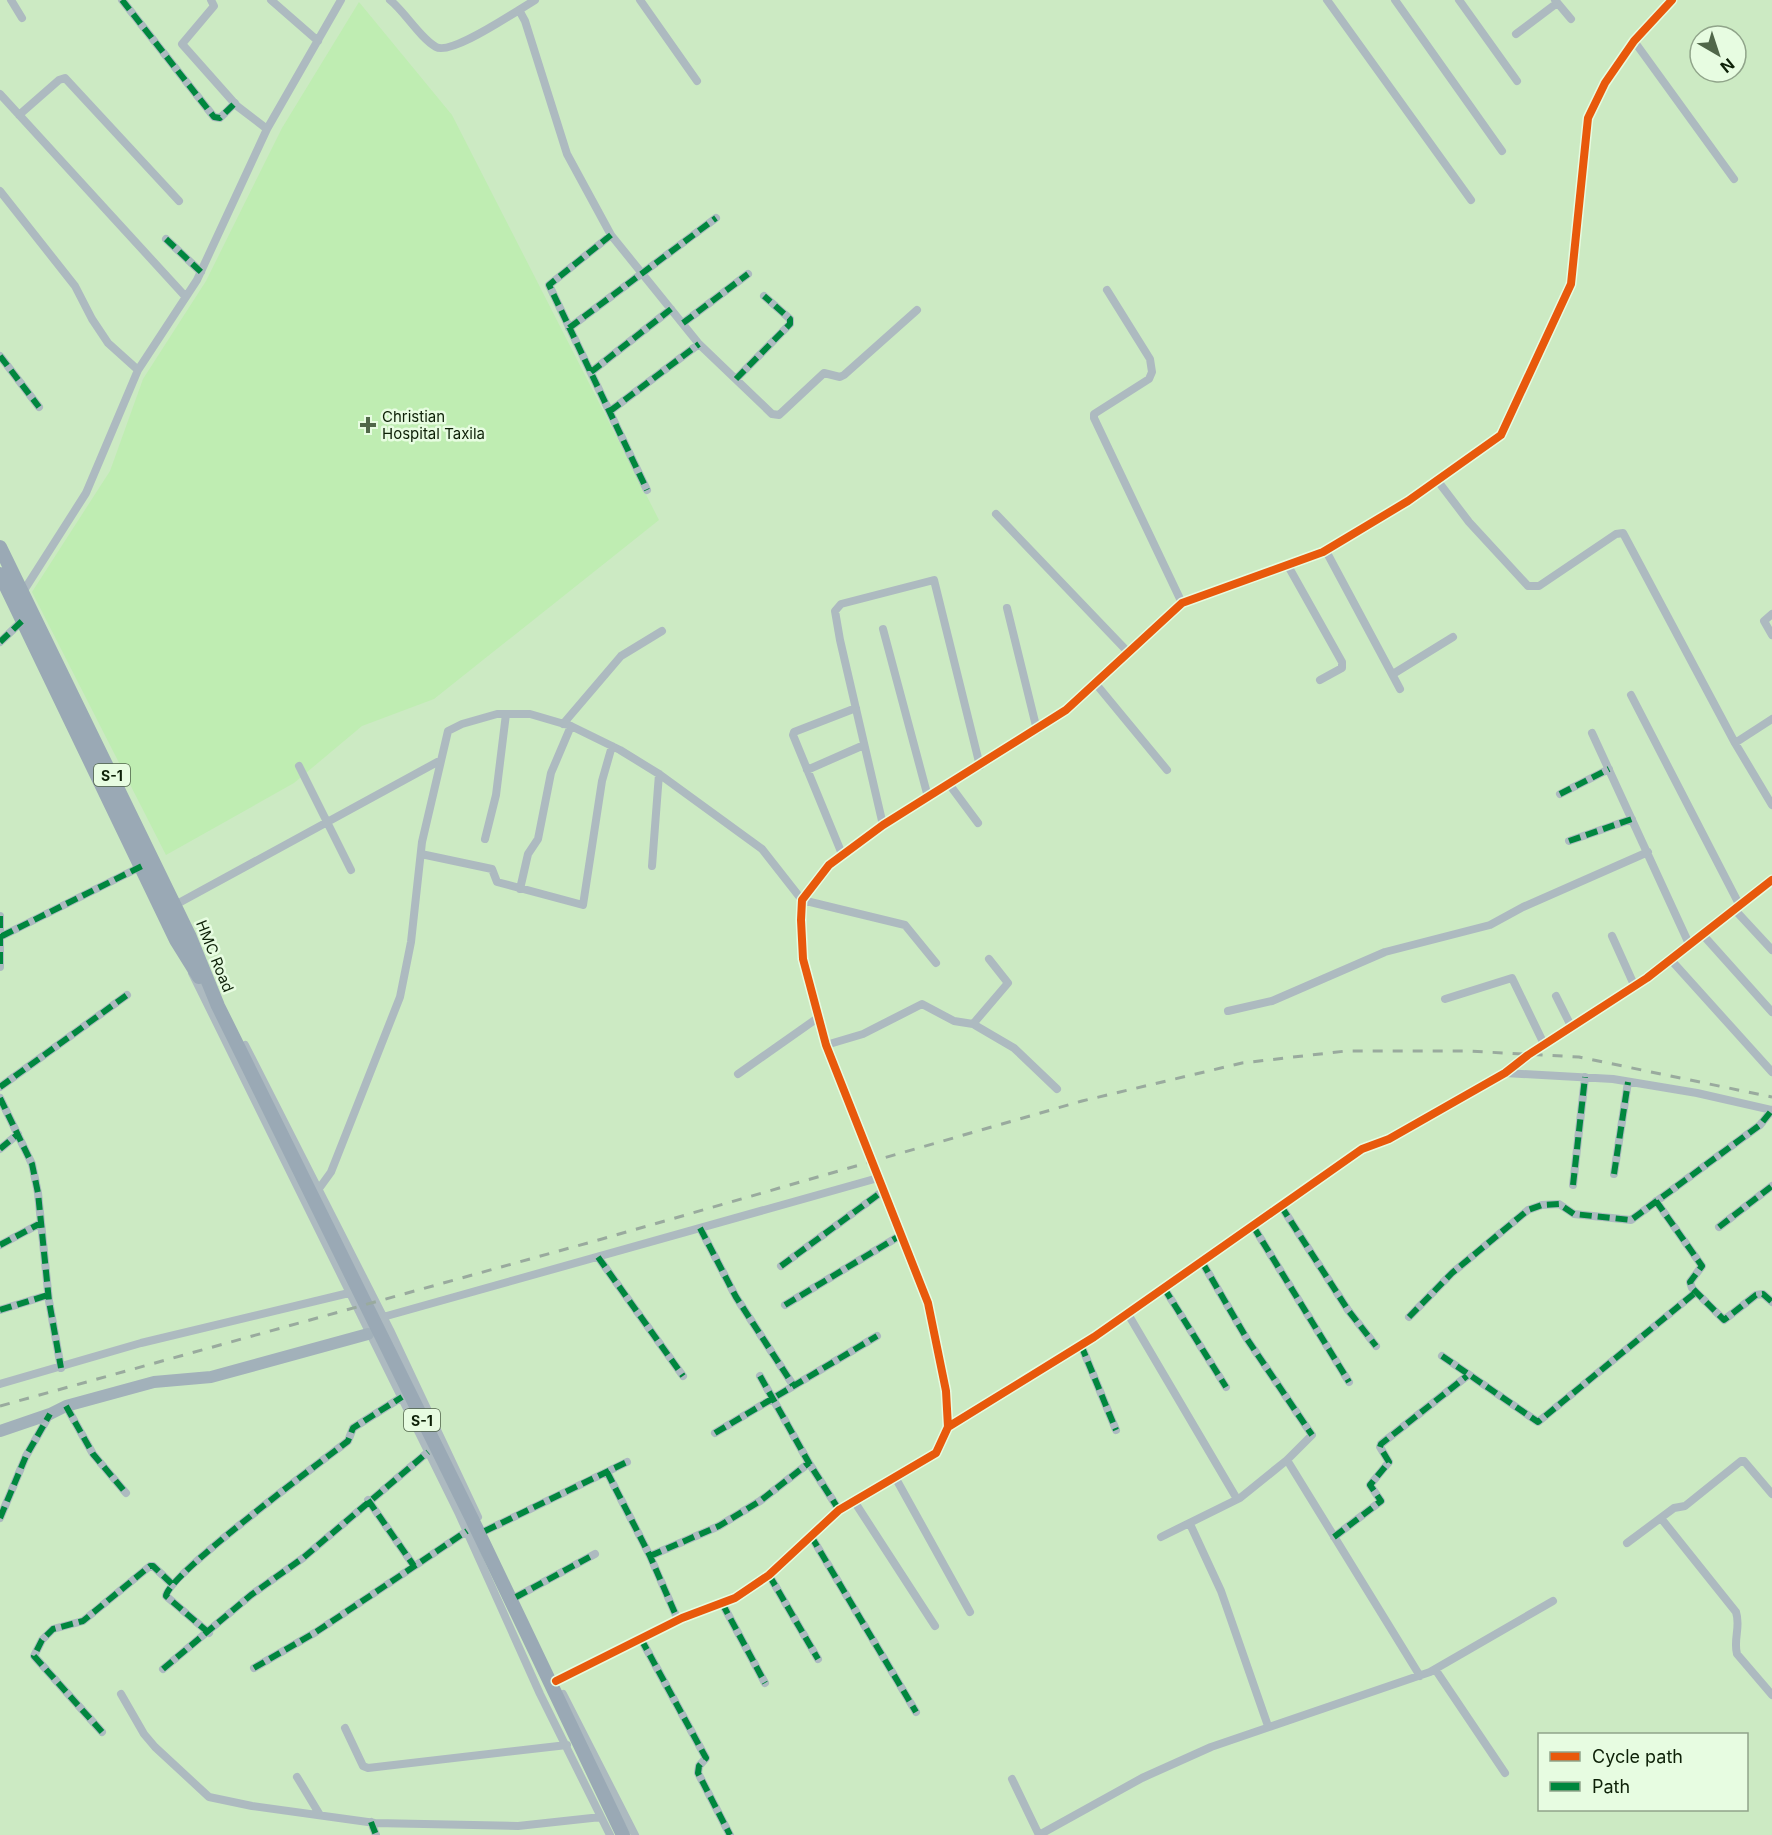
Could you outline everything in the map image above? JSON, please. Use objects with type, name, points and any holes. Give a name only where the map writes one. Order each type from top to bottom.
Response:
[{"type":"main road","name":"HMC Road","points":[[0,547],[19,599],[175,905],[183,937]]},
{"type":"main road","name":"HMC Road","points":[[0,574],[19,599],[22,621],[142,866],[183,937],[218,1006],[472,1519],[623,1835]]},
{"type":"street","points":[[11,0],[22,18]]},
{"type":"street","points":[[123,0],[214,117],[220,118],[235,103]]},
{"type":"street","points":[[211,0],[214,6],[182,44],[235,103],[267,129]]},
{"type":"street","points":[[271,0],[318,41]]},
{"type":"street","points":[[19,599],[86,494],[138,370],[201,272],[267,129],[341,0]]},
{"type":"street","points":[[390,0],[438,48],[458,44],[535,0]]},
{"type":"street","points":[[640,0],[697,81]]},
{"type":"street","points":[[1328,0],[1471,200]]},
{"type":"street","points":[[1395,0],[1502,151]]},
{"type":"street","points":[[1459,0],[1517,81]]},
{"type":"street","points":[[802,900],[829,865],[842,854],[883,825],[1037,730],[1096,684],[1127,651],[1182,603],[1326,551],[1437,480],[1501,435],[1571,284],[1588,118],[1605,82],[1634,41],[1672,0]]},
{"type":"street","points":[[1516,34],[1556,2],[1571,19]]},
{"type":"street","points":[[519,10],[525,21],[567,154],[611,235],[699,344],[772,414],[778,415],[824,373],[840,377],[844,375],[917,310]]},
{"type":"street","points":[[1634,41],[1734,178]]},
{"type":"street","points":[[19,115],[59,80],[65,78],[179,201]]},
{"type":"street","points":[[0,94],[184,296]]},
{"type":"street","points":[[0,191],[75,286],[92,319],[108,343],[138,370]]},
{"type":"street","points":[[569,328],[716,218]]},
{"type":"street","points":[[611,235],[549,285],[647,490]]},
{"type":"street","points":[[166,239],[201,272]]},
{"type":"street","points":[[682,323],[748,274]]},
{"type":"street","points":[[1107,290],[1150,359],[1152,372],[1149,379],[1094,414],[1094,418],[1182,603]]},
{"type":"street","points":[[736,380],[790,324],[790,319],[764,296]]},
{"type":"street","points":[[591,372],[670,309]]},
{"type":"street","points":[[610,411],[699,344]]},
{"type":"street","points":[[0,356],[39,407]]},
{"type":"street","points":[[1437,480],[1469,522],[1528,586],[1539,586],[1616,534],[1623,533],[1735,743],[1772,805]]},
{"type":"street","points":[[996,514],[1127,651]]},
{"type":"street","points":[[1326,551],[1400,689]]},
{"type":"street","points":[[1287,564],[1342,662],[1342,669],[1320,680]]},
{"type":"street","points":[[883,825],[835,611],[841,604],[934,580],[980,766]]},
{"type":"street","points":[[1007,608],[1037,730]]},
{"type":"street","points":[[1772,614],[1764,621],[1772,635]]},
{"type":"street","points":[[0,642],[22,621]]},
{"type":"street","points":[[883,629],[928,797]]},
{"type":"street","points":[[520,889],[528,854],[538,839],[551,773],[567,725],[621,656],[662,631]]},
{"type":"street","points":[[1393,674],[1453,637]]},
{"type":"street","points":[[1096,684],[1167,770]]},
{"type":"street","points":[[1631,695],[1737,908],[1772,950]]},
{"type":"street","points":[[842,854],[793,735],[794,732],[856,708]]},
{"type":"street","points":[[485,838],[495,795],[506,714]]},
{"type":"street","points":[[318,1190],[331,1172],[400,997],[411,942],[420,854],[448,731],[462,724],[506,714],[530,714],[567,725],[612,746],[659,774],[762,849],[802,900],[803,959],[826,1045],[928,1303],[946,1390],[948,1427],[936,1453],[839,1510],[769,1575],[735,1598],[678,1620],[556,1681]]},
{"type":"street","points":[[1735,743],[1772,719]]},
{"type":"street","points":[[1592,734],[1690,946]]},
{"type":"street","points":[[807,770],[864,745]]},
{"type":"street","points":[[420,854],[492,868],[497,882],[583,904],[602,781],[612,746]]},
{"type":"street","points":[[175,905],[441,760]]},
{"type":"street","points":[[299,766],[351,870]]},
{"type":"street","points":[[1560,794],[1609,769]]},
{"type":"street","points":[[652,866],[659,774]]},
{"type":"street","points":[[949,784],[978,823]]},
{"type":"street","points":[[1569,842],[1632,819]]},
{"type":"street","points":[[1228,1011],[1272,1001],[1384,952],[1490,925],[1523,907],[1648,852]]},
{"type":"street","points":[[2,936],[142,866]]},
{"type":"street","points":[[948,1427],[1128,1314],[1362,1149],[1389,1139],[1506,1072],[1544,1044],[1635,987],[1772,880]]},
{"type":"street","points":[[802,900],[905,925],[936,963]]},
{"type":"street","points":[[0,916],[2,936],[0,964]]},
{"type":"street","points":[[1703,935],[1772,1012]]},
{"type":"street","points":[[1611,936],[1635,987]]},
{"type":"street","points":[[183,937],[390,1330],[556,1681],[635,1835]]},
{"type":"street","points":[[183,937],[209,1013],[368,1334],[402,1397],[610,1835]]},
{"type":"street","points":[[973,1024],[1008,983],[990,959]]},
{"type":"street","points":[[1671,960],[1772,1072]]},
{"type":"street","points":[[1445,999],[1512,978],[1544,1044]]},
{"type":"street","points":[[0,1088],[126,995]]},
{"type":"street","points":[[1556,996],[1572,1028]]},
{"type":"street","points":[[826,1045],[871,1031],[922,1004],[954,1021],[973,1024],[1014,1048],[1057,1089]]},
{"type":"street","points":[[738,1074],[819,1017]]},
{"type":"street","points":[[1408,1317],[1452,1273],[1528,1210],[1542,1205],[1559,1204],[1574,1214],[1631,1220],[1760,1125],[1772,1110],[1628,1082],[1506,1072]]},
{"type":"street","points":[[1573,1185],[1585,1077]]},
{"type":"street","points":[[1614,1174],[1628,1082]]},
{"type":"street","points":[[0,1098],[32,1164],[48,1295],[61,1368]]},
{"type":"street","points":[[0,1149],[18,1134]]},
{"type":"street","points":[[383,1317],[878,1178]]},
{"type":"street","points":[[1719,1227],[1772,1186]]},
{"type":"street","points":[[781,1266],[883,1191]]},
{"type":"street","points":[[1656,1201],[1702,1266],[1690,1282],[1696,1292],[1724,1320],[1756,1295],[1763,1294],[1772,1302]]},
{"type":"street","points":[[1281,1206],[1348,1310],[1376,1346]]},
{"type":"street","points":[[0,1245],[41,1224]]},
{"type":"street","points":[[1253,1226],[1349,1382]]},
{"type":"street","points":[[700,1228],[736,1297],[793,1385]]},
{"type":"street","points":[[785,1305],[901,1235]]},
{"type":"street","points":[[598,1257],[683,1376]]},
{"type":"street","points":[[1161,1537],[1237,1499],[1287,1460],[1312,1435],[1247,1339],[1202,1262]]},
{"type":"street","points":[[1164,1288],[1226,1387]]},
{"type":"street","points":[[1442,1356],[1467,1376],[1538,1422],[1696,1292]]},
{"type":"street","points":[[0,1384],[141,1343],[349,1293]]},
{"type":"street","points":[[0,1310],[48,1295]]},
{"type":"street","points":[[1128,1314],[1237,1499]]},
{"type":"street","points":[[0,1431],[51,1414],[66,1406],[154,1382],[211,1377],[390,1330]]},
{"type":"street","points":[[715,1433],[877,1336]]},
{"type":"street","points":[[1081,1345],[1116,1430]]},
{"type":"street","points":[[760,1376],[809,1463],[839,1510]]},
{"type":"street","points":[[1334,1537],[1381,1501],[1370,1485],[1389,1462],[1380,1448],[1381,1444],[1467,1376]]},
{"type":"street","points":[[209,1633],[166,1596],[172,1584],[225,1537],[348,1441],[353,1428],[402,1397]]},
{"type":"street","points":[[66,1406],[93,1454],[126,1493]]},
{"type":"street","points":[[0,1518],[26,1456],[51,1414]]},
{"type":"street","points":[[163,1669],[209,1633],[251,1595],[303,1557],[368,1500],[428,1452]]},
{"type":"street","points":[[1287,1460],[1420,1676]]},
{"type":"street","points":[[1627,1544],[1674,1508],[1684,1506],[1740,1461],[1744,1461],[1772,1494]]},
{"type":"street","points":[[485,1532],[627,1462]]},
{"type":"street","points":[[650,1556],[719,1526],[760,1501],[809,1463]]},
{"type":"street","points":[[607,1472],[650,1556],[678,1620]]},
{"type":"street","points":[[895,1477],[970,1612]]},
{"type":"street","points":[[368,1500],[414,1566]]},
{"type":"street","points":[[854,1501],[935,1626]]},
{"type":"street","points":[[1664,1522],[1736,1612],[1740,1623],[1734,1645],[1737,1654],[1772,1695]]},
{"type":"street","points":[[1190,1524],[1221,1591],[1268,1726]]},
{"type":"street","points":[[254,1668],[316,1632],[466,1531]]},
{"type":"street","points":[[811,1536],[916,1712]]},
{"type":"street","points":[[516,1597],[595,1554]]},
{"type":"street","points":[[102,1732],[34,1656],[35,1652],[42,1640],[53,1629],[83,1621],[150,1566],[153,1566],[172,1584]]},
{"type":"street","points":[[769,1575],[818,1659]]},
{"type":"street","points":[[1012,1779],[1039,1835],[1142,1778],[1211,1747],[1420,1676],[1553,1601]]},
{"type":"street","points":[[722,1603],[765,1683]]},
{"type":"street","points":[[641,1639],[706,1758],[698,1773],[729,1835]]},
{"type":"street","points":[[1435,1669],[1505,1773]]},
{"type":"street","points":[[121,1694],[144,1734],[155,1747],[209,1797],[371,1822],[518,1826],[601,1817]]},
{"type":"street","points":[[345,1728],[363,1766],[368,1768],[567,1745]]},
{"type":"street","points":[[297,1777],[320,1815]]},
{"type":"street","points":[[371,1822],[376,1835]]},
{"type":"shaded area","name":"Christian Hospital Taxila","points":[[359,2],[452,115],[659,520],[434,699],[362,726],[294,783],[166,855],[32,592],[110,471],[143,379],[206,281],[282,128]]},
{"type":"railway","points":[[0,1406],[602,1239],[1082,1101],[1242,1063],[1346,1051],[1467,1051],[1579,1057],[1772,1097]]},
{"type":"marked path","points":[[122,0],[214,117],[220,118],[235,103]]},
{"type":"marked path","points":[[569,328],[716,218]]},
{"type":"marked path","points":[[611,235],[549,285],[647,490]]},
{"type":"marked path","points":[[166,239],[201,272]]},
{"type":"marked path","points":[[683,323],[748,274]]},
{"type":"marked path","points":[[736,379],[790,324],[790,319],[764,296]]},
{"type":"marked path","points":[[591,372],[671,309]]},
{"type":"marked path","points":[[610,411],[699,344]]},
{"type":"marked path","points":[[0,356],[39,407]]},
{"type":"marked path","points":[[0,642],[22,621]]},
{"type":"marked path","points":[[1560,794],[1609,769]]},
{"type":"marked path","points":[[1569,841],[1632,819]]},
{"type":"marked path","points":[[2,936],[142,866]]},
{"type":"marked path","points":[[0,916],[0,967]]},
{"type":"marked path","points":[[0,1087],[127,995]]},
{"type":"marked path","points":[[1573,1185],[1585,1077]]},
{"type":"marked path","points":[[1614,1174],[1628,1082]]},
{"type":"marked path","points":[[0,1098],[32,1164],[38,1193],[49,1301],[61,1368]]},
{"type":"marked path","points":[[1409,1317],[1452,1273],[1528,1210],[1542,1205],[1559,1204],[1574,1214],[1631,1220],[1760,1125],[1772,1110]]},
{"type":"marked path","points":[[0,1149],[18,1134]]},
{"type":"marked path","points":[[1719,1227],[1772,1186]]},
{"type":"marked path","points":[[781,1266],[883,1191]]},
{"type":"marked path","points":[[1656,1201],[1702,1266],[1690,1282],[1692,1288],[1724,1320],[1756,1295],[1763,1294],[1772,1302]]},
{"type":"marked path","points":[[1281,1206],[1348,1310],[1376,1346]]},
{"type":"marked path","points":[[0,1245],[41,1223]]},
{"type":"marked path","points":[[1253,1226],[1349,1382]]},
{"type":"marked path","points":[[700,1228],[736,1297],[793,1385]]},
{"type":"marked path","points":[[785,1305],[901,1235]]},
{"type":"marked path","points":[[598,1257],[683,1376]]},
{"type":"marked path","points":[[1202,1262],[1247,1339],[1312,1435]]},
{"type":"marked path","points":[[1164,1288],[1226,1387]]},
{"type":"marked path","points":[[1442,1356],[1538,1422],[1696,1292]]},
{"type":"marked path","points":[[0,1310],[48,1295]]},
{"type":"marked path","points":[[715,1433],[877,1336]]},
{"type":"marked path","points":[[1081,1345],[1116,1430]]},
{"type":"marked path","points":[[760,1376],[809,1463],[839,1510]]},
{"type":"marked path","points":[[1334,1537],[1381,1501],[1370,1485],[1389,1462],[1380,1447],[1381,1444],[1467,1376]]},
{"type":"marked path","points":[[209,1633],[166,1596],[173,1584],[218,1543],[348,1441],[353,1428],[402,1397]]},
{"type":"marked path","points":[[66,1406],[93,1454],[126,1493]]},
{"type":"marked path","points":[[0,1518],[26,1456],[50,1414]]},
{"type":"marked path","points":[[163,1669],[251,1595],[303,1558],[428,1452]]},
{"type":"marked path","points":[[485,1531],[627,1462]]},
{"type":"marked path","points":[[650,1556],[719,1526],[760,1501],[809,1463]]},
{"type":"marked path","points":[[607,1472],[650,1556],[678,1620]]},
{"type":"marked path","points":[[368,1500],[414,1566]]},
{"type":"marked path","points":[[254,1668],[316,1632],[467,1531]]},
{"type":"marked path","points":[[811,1536],[916,1712]]},
{"type":"marked path","points":[[516,1597],[595,1554]]},
{"type":"marked path","points":[[102,1732],[34,1656],[42,1640],[53,1629],[83,1621],[150,1566],[153,1566],[172,1584]]},
{"type":"marked path","points":[[769,1575],[818,1659]]},
{"type":"marked path","points":[[722,1603],[765,1683]]},
{"type":"marked path","points":[[641,1639],[706,1758],[699,1766],[698,1773],[730,1835]]},
{"type":"marked path","points":[[371,1822],[376,1835]]},
{"type":"cycle path","points":[[948,1427],[946,1391],[928,1303],[826,1045],[803,959],[802,900],[829,865],[883,825],[1066,710],[1182,603],[1323,552],[1408,501],[1501,435],[1571,284],[1588,118],[1605,83],[1634,41],[1672,0]]},
{"type":"cycle path","points":[[556,1681],[682,1618],[735,1598],[769,1575],[839,1510],[936,1453],[948,1427],[1094,1337],[1362,1149],[1389,1139],[1505,1073],[1528,1055],[1647,978],[1772,880]]},
{"type":"place","name":"Christian Hospital Taxila","points":[[368,425]]}]
